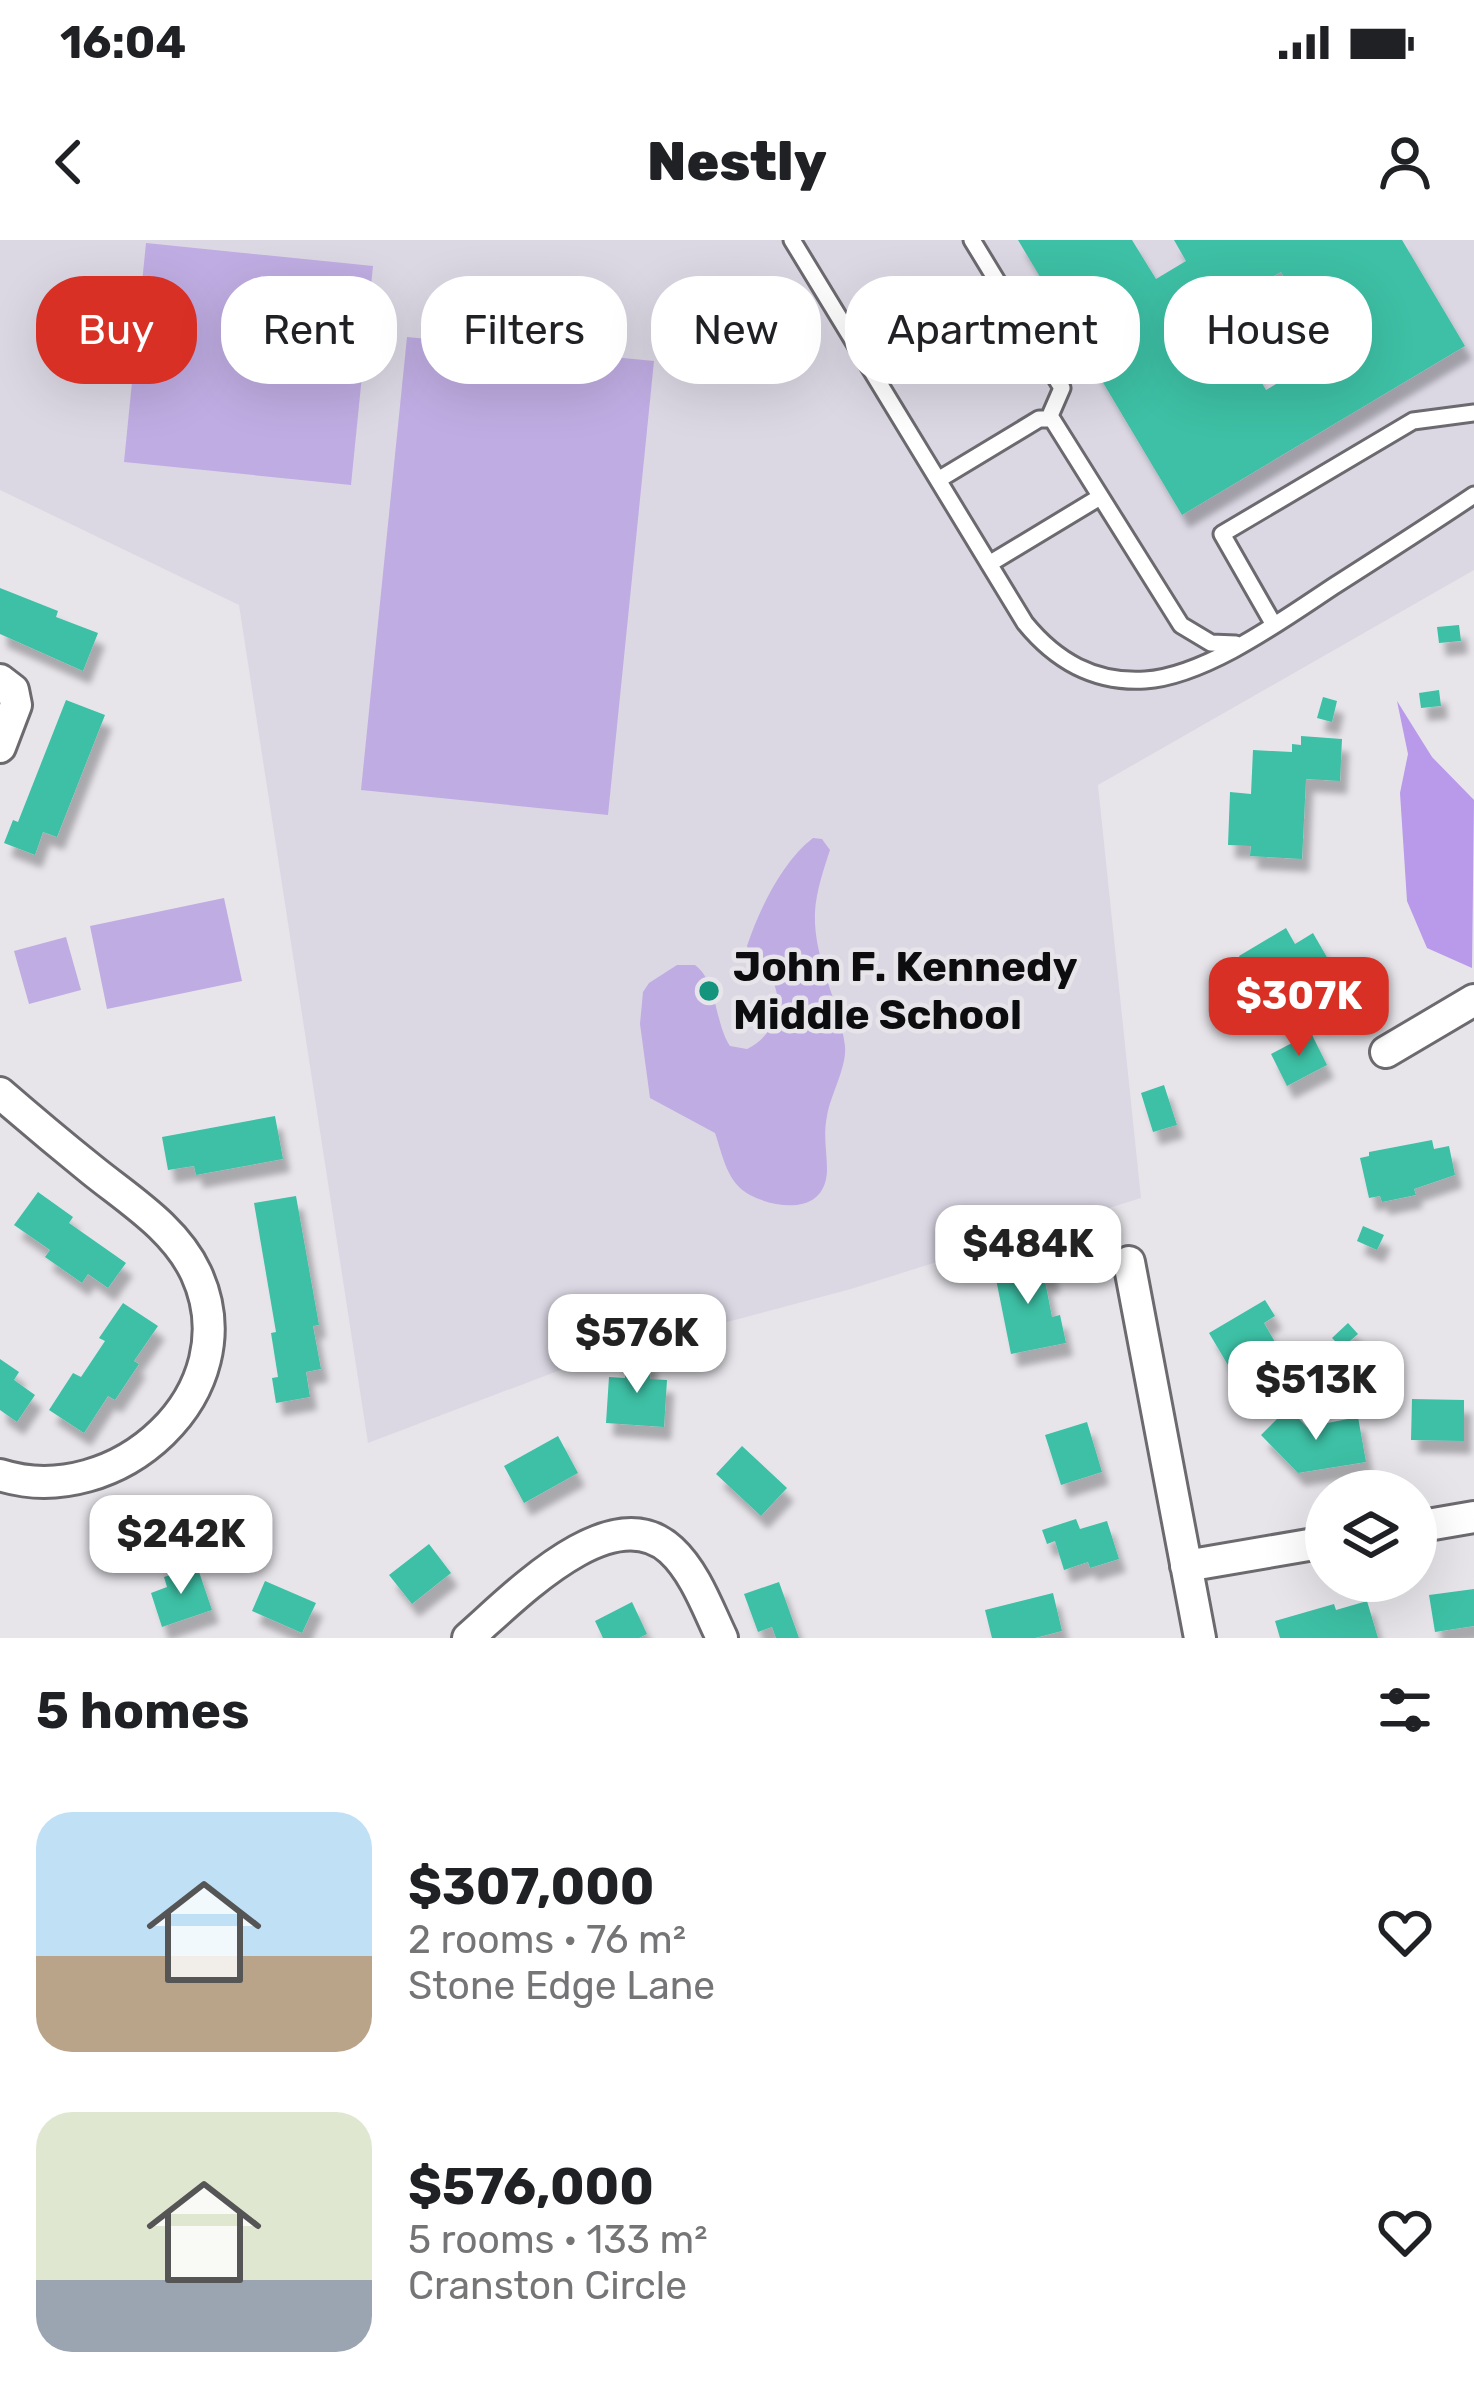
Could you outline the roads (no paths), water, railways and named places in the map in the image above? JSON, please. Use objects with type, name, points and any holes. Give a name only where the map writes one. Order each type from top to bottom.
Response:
[{"type":"street","points":[[0,680],[13,690],[16,705],[0,747]]},
{"type":"street","points":[[1386,1052],[1474,1000]]},
{"type":"street","points":[[0,1093],[174,1238],[197,1275],[207,1320],[203,1356],[190,1391],[151,1446],[120,1466],[77,1479],[29,1483],[0,1475]]},
{"type":"street","points":[[1129,1262],[1200,1638]]},
{"type":"street","points":[[1437,1523],[1474,1517]]},
{"type":"street","points":[[469,1638],[566,1557],[622,1533],[647,1536],[674,1552],[722,1638]]},
{"type":"street","points":[[1186,1565],[1305,1545]]},
{"type":"lane","points":[[792,240],[1025,623],[1043,645],[1070,665],[1094,674],[1129,680],[1168,676],[1245,644],[1474,495]]},
{"type":"lane","points":[[972,240],[1062,388],[1049,418]]},
{"type":"lane","points":[[1274,625],[1222,534],[1413,421],[1474,413]]},
{"type":"lane","points":[[938,480],[1039,419],[1049,418],[1181,625],[1211,643],[1245,644]]},
{"type":"lane","points":[[989,564],[1100,497]]},
{"type":"place","name":"John F. Kennedy Middle School","points":[[709,991]]}]
